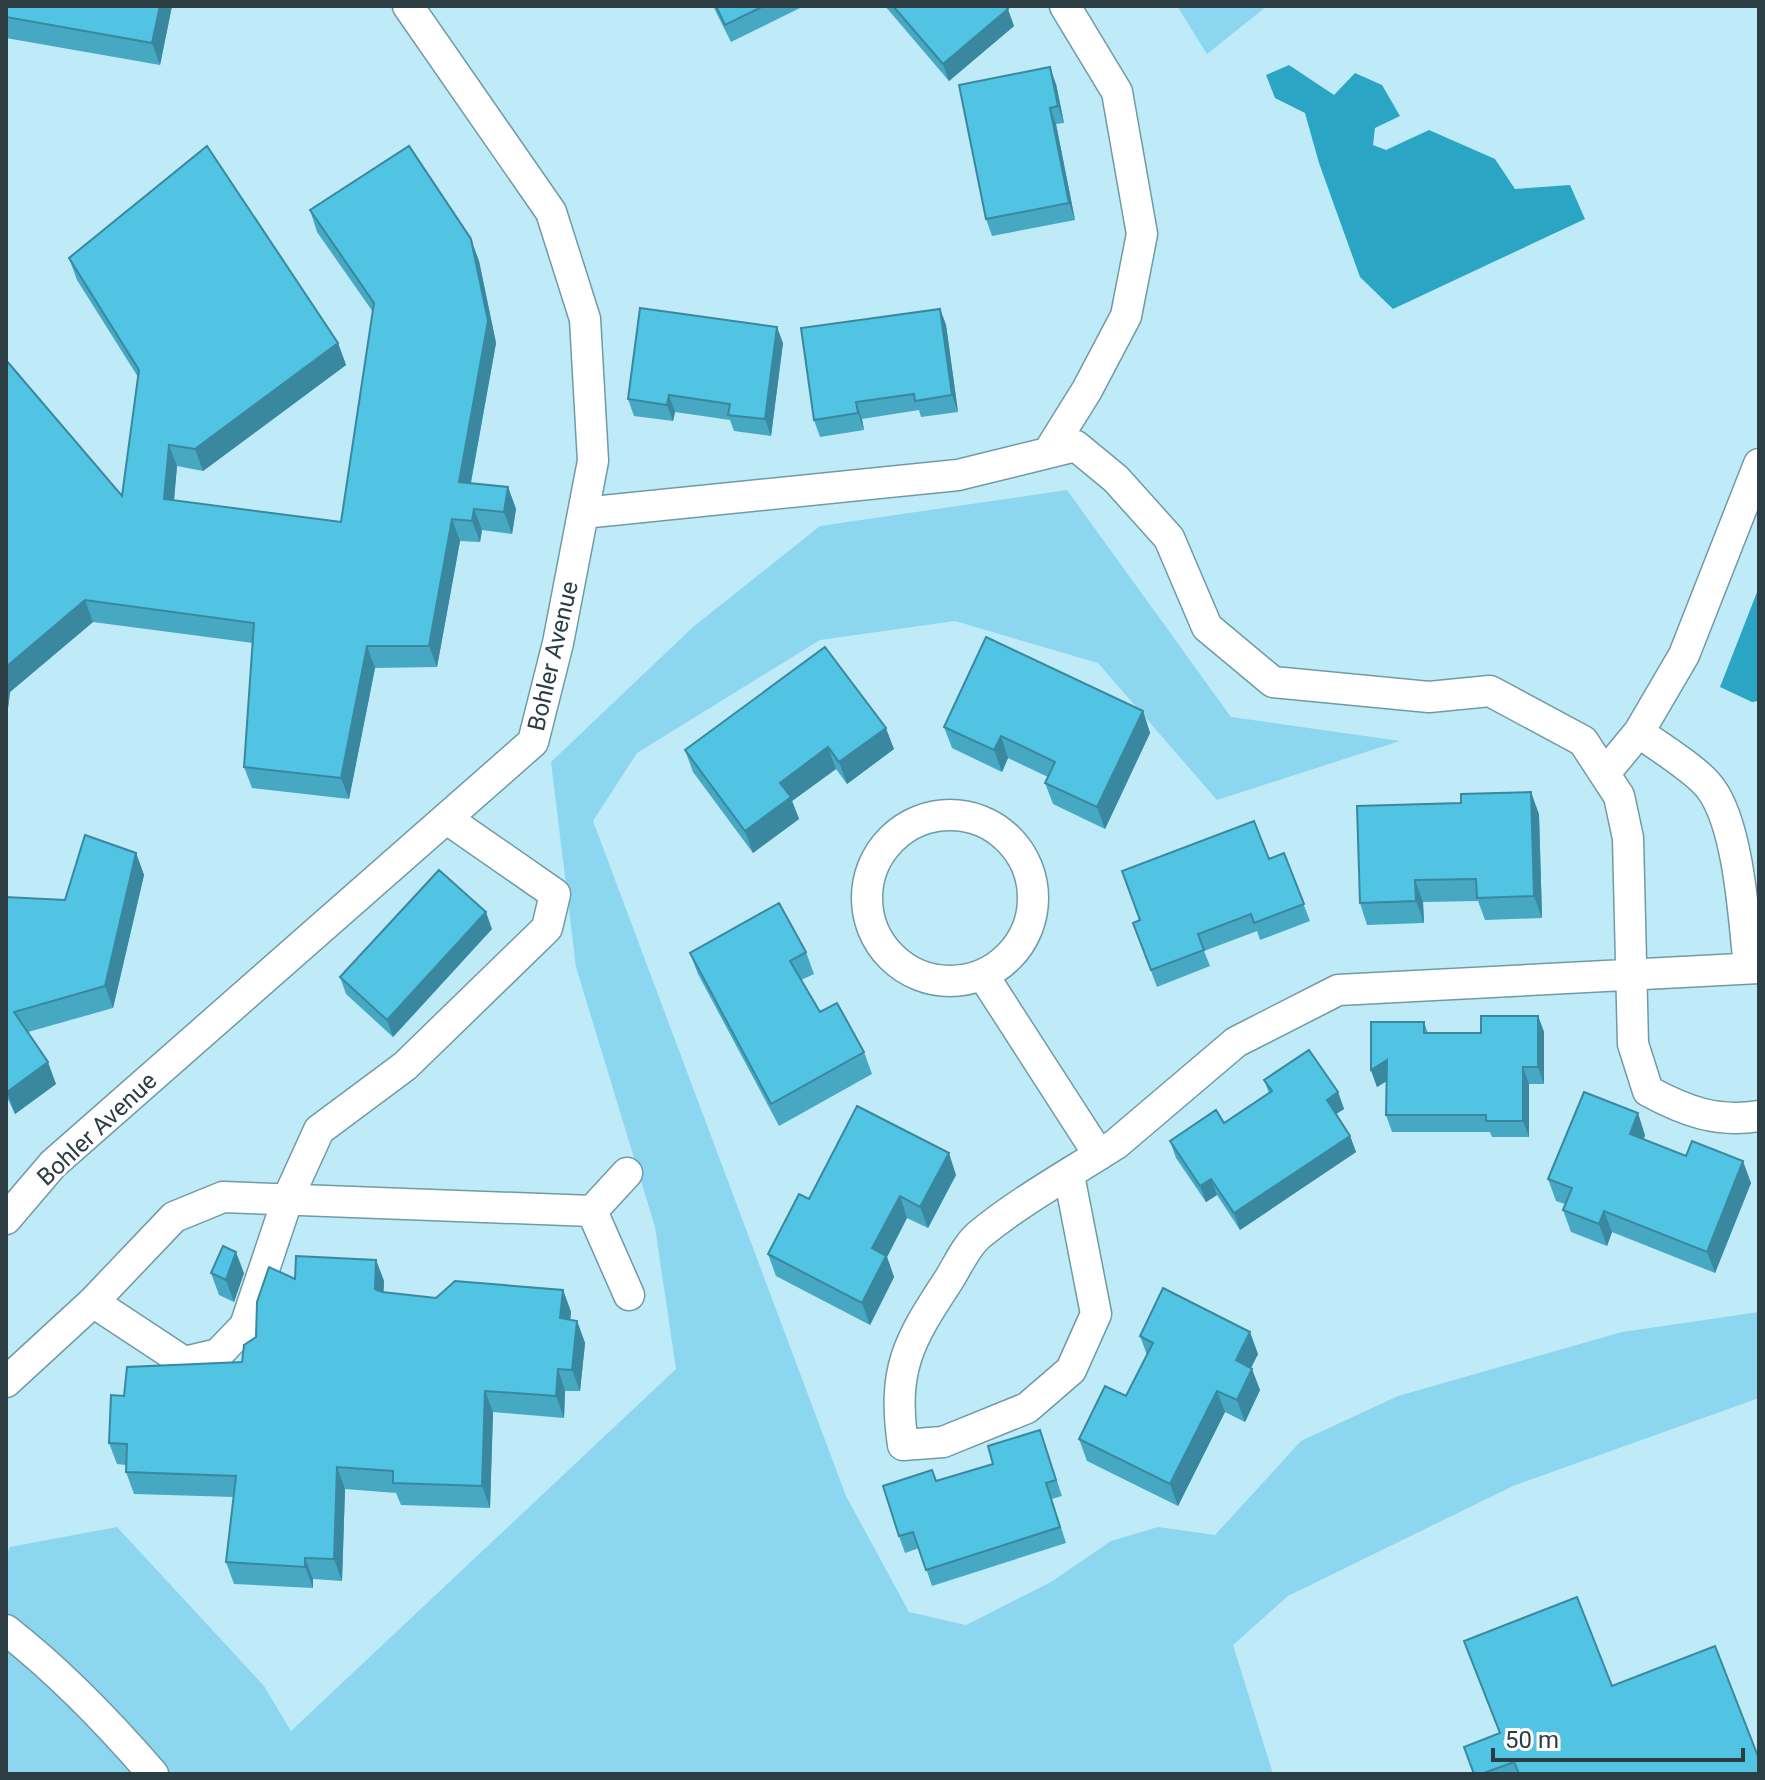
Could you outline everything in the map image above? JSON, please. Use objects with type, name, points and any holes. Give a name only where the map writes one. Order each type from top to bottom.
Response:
[{"type":"street","name":"Bohler Avenue","points":[[6,1219],[53,1164],[533,742],[593,461],[585,319],[551,212],[408,6]]},
{"type":"street","points":[[1049,451],[1087,390],[1126,316],[1142,234],[1117,92],[1065,6]]},
{"type":"street","points":[[583,513],[958,475],[1076,446],[1116,479],[1169,538],[1207,627],[1273,682],[1429,697],[1490,691],[1583,741],[1619,796],[1628,838],[1633,1044],[1648,1091],[1686,1112],[1736,1120],[1759,1116]]},
{"type":"street","points":[[1605,773],[1639,732],[1684,655],[1759,464]]},
{"type":"street","points":[[1069,1175],[1096,1314],[1071,1370],[1027,1408],[943,1442],[903,1445],[897,1403],[910,1339],[976,1237],[1069,1175],[1099,1155],[1236,1042],[1338,990],[1528,978],[1632,977],[1754,968],[1740,884],[1722,810],[1710,787],[1639,732]]},
{"type":"street","points":[[960,815],[986,823],[1009,838],[1025,860],[1033,886],[1033,913],[1023,939],[1006,961],[983,975],[956,981],[928,978],[903,967],[883,948],[871,923],[866,895],[872,868],[886,844],[907,826],[932,817],[960,815]]},
{"type":"street","points":[[93,1302],[184,1362],[218,1354],[245,1326],[288,1198],[319,1130],[405,1066],[547,928],[555,894],[447,819]]},
{"type":"street","points":[[983,975],[1099,1155]]},
{"type":"street","points":[[6,1382],[93,1302],[174,1217],[223,1197],[592,1211],[627,1173]]},
{"type":"street","points":[[592,1211],[629,1295]]},
{"type":"street","points":[[6,1630],[41,1658],[114,1729],[153,1774]]},
{"type":"shaded area","points":[[1177,6],[1267,6],[1207,54]]},
{"type":"shaded area","points":[[1289,65],[1334,95],[1355,73],[1382,85],[1400,116],[1375,128],[1373,145],[1386,150],[1429,130],[1495,159],[1515,189],[1570,185],[1585,219],[1393,309],[1360,277],[1319,163],[1305,113],[1275,98],[1266,75]]},
{"type":"shaded area","points":[[1067,490],[1231,717],[1400,741],[1217,800],[1098,663],[955,621],[820,640],[637,753],[593,821],[846,1496],[909,1612],[966,1625],[1051,1582],[1111,1541],[1158,1527],[1215,1535],[1301,1441],[1398,1396],[1622,1332],[1759,1312],[1759,1398],[1513,1486],[1288,1596],[1233,1645],[1273,1774],[6,1774],[6,1556],[10,1547],[117,1527],[264,1686],[291,1731],[676,1369],[655,1227],[576,967],[551,762],[693,627],[820,526]]},
{"type":"shaded area","points":[[1759,587],[1759,701],[1752,702],[1720,687]]},
{"type":"building","points":[[6,6],[160,6],[152,43],[6,17]]},
{"type":"building","points":[[716,6],[764,6],[725,25]]},
{"type":"building","points":[[893,6],[1005,6],[1008,9],[943,64]]},
{"type":"building","points":[[1050,67],[1058,106],[1050,108],[1069,203],[986,219],[959,85]]},
{"type":"building","points":[[207,146],[338,343],[195,449],[169,445],[164,499],[341,522],[374,303],[310,210],[409,146],[471,239],[488,321],[459,482],[508,487],[504,512],[474,509],[472,521],[452,519],[429,646],[367,646],[341,778],[244,767],[254,623],[85,600],[6,667],[6,360],[122,496],[139,370],[69,258]]},
{"type":"building","points":[[640,308],[777,327],[765,419],[728,415],[730,404],[669,395],[667,405],[628,399]]},
{"type":"building","points":[[940,309],[952,395],[915,401],[914,394],[856,402],[858,413],[814,420],[801,328]]},
{"type":"building","points":[[986,637],[1143,711],[1097,807],[1045,783],[1055,762],[1001,736],[994,750],[944,727]]},
{"type":"building","points":[[825,647],[886,728],[839,762],[828,747],[780,783],[791,797],[745,831],[685,750]]},
{"type":"building","points":[[1531,792],[1534,896],[1477,898],[1476,879],[1415,880],[1416,901],[1360,903],[1357,806],[1461,803],[1461,794]]},
{"type":"building","points":[[1254,821],[1269,859],[1284,853],[1304,904],[1254,923],[1251,914],[1198,934],[1204,950],[1151,970],[1133,923],[1140,920],[1122,871]]},
{"type":"building","points":[[85,835],[136,853],[105,986],[14,1012],[48,1062],[7,1092],[6,897],[65,900]]},
{"type":"building","points":[[439,870],[486,912],[387,1020],[340,977]]},
{"type":"building","points":[[779,903],[806,952],[790,961],[820,1012],[837,1003],[864,1052],[771,1104],[690,953]]},
{"type":"building","points":[[1481,1016],[1538,1016],[1538,1067],[1523,1067],[1523,1121],[1486,1121],[1486,1115],[1386,1115],[1387,1060],[1371,1070],[1371,1022],[1424,1022],[1424,1033],[1481,1033]]},
{"type":"building","points":[[1309,1050],[1338,1092],[1327,1100],[1350,1136],[1234,1213],[1211,1179],[1200,1186],[1170,1141],[1216,1110],[1224,1123],[1272,1091],[1264,1080]]},
{"type":"building","points":[[1584,1092],[1638,1113],[1630,1134],[1686,1156],[1692,1141],[1743,1161],[1707,1252],[1604,1211],[1599,1224],[1563,1210],[1572,1188],[1548,1179]]},
{"type":"building","points":[[857,1106],[949,1153],[920,1207],[900,1196],[872,1248],[886,1256],[862,1303],[768,1254],[799,1194],[809,1199]]},
{"type":"building","points":[[223,1246],[236,1252],[226,1280],[211,1273]]},
{"type":"building","points":[[296,1256],[376,1260],[375,1289],[382,1292],[436,1298],[455,1281],[563,1290],[560,1318],[577,1321],[572,1370],[558,1369],[556,1396],[485,1391],[482,1486],[393,1483],[393,1471],[337,1467],[334,1559],[305,1558],[305,1567],[226,1562],[236,1476],[126,1472],[127,1444],[109,1443],[111,1395],[124,1396],[127,1367],[242,1362],[244,1345],[256,1337],[257,1302],[269,1267],[295,1279]]},
{"type":"building","points":[[1163,1288],[1250,1332],[1236,1360],[1252,1369],[1237,1400],[1217,1391],[1170,1484],[1079,1439],[1105,1386],[1126,1396],[1153,1343],[1140,1336]]},
{"type":"building","points":[[1040,1430],[1056,1480],[1046,1483],[1060,1527],[926,1570],[913,1532],[899,1536],[883,1486],[932,1470],[936,1481],[993,1464],[988,1446]]},
{"type":"building","points":[[1577,1597],[1612,1686],[1715,1646],[1759,1759],[1759,1774],[1519,1774],[1514,1762],[1474,1774],[1464,1747],[1500,1733],[1464,1641]]}]
